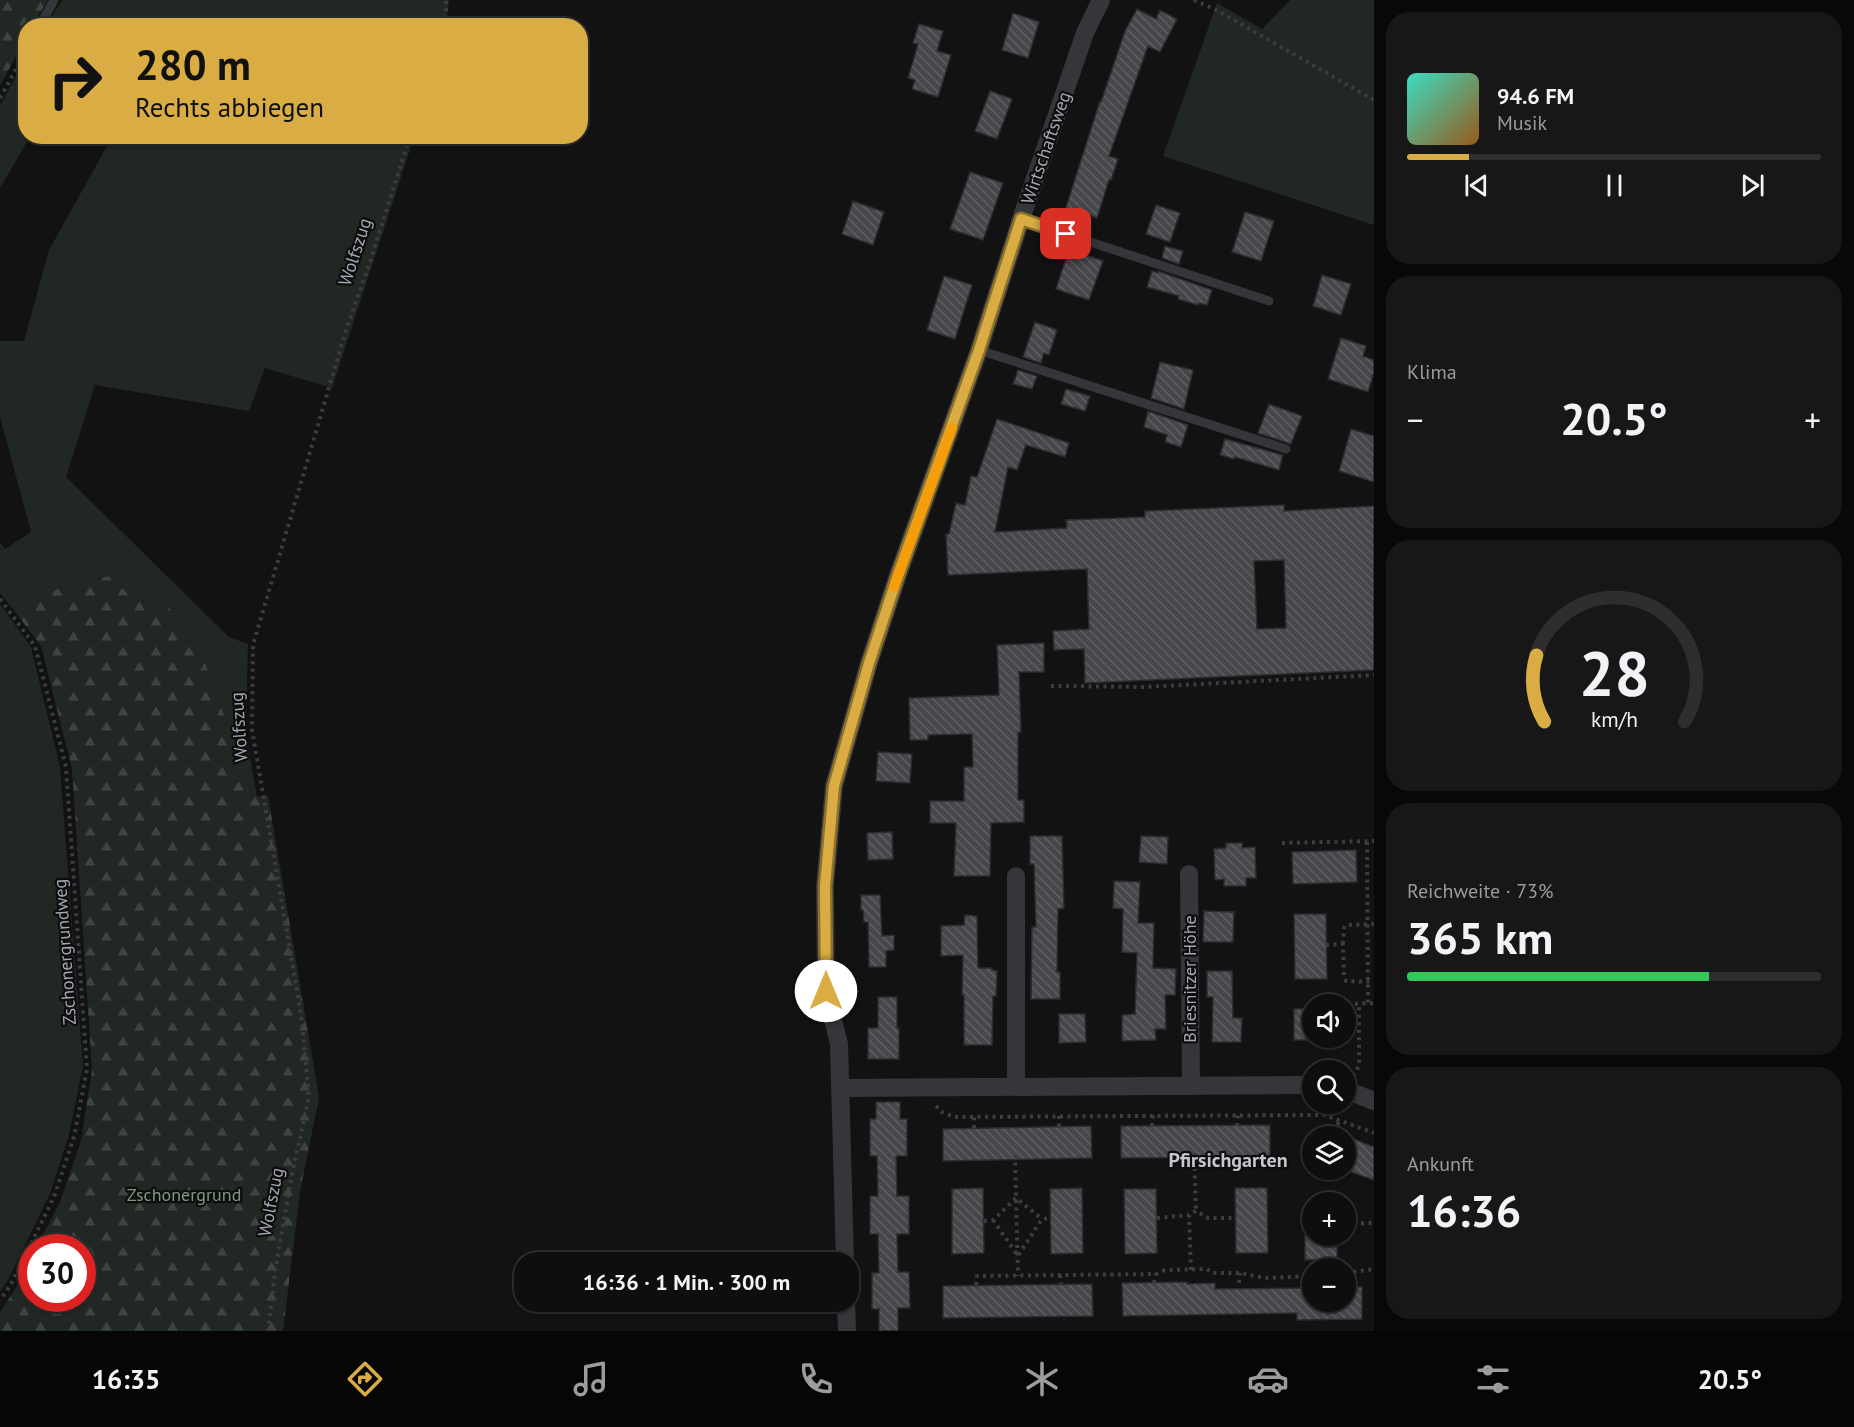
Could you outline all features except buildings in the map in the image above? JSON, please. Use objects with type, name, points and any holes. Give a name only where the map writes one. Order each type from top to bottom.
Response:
[{"type":"street","name":"Wirtschaftsweg","points":[[840,1088],[838,1044],[826,991],[825,886],[834,786],[869,663],[898,575],[979,350],[1085,33],[1101,0]]},
{"type":"street","name":"Briesnitzer Höhe","points":[[1189,874],[1191,1085]]},
{"type":"street","points":[[1016,876],[1017,1086]]},
{"type":"street","points":[[845,1252],[840,1088],[1302,1085]]},
{"type":"street","points":[[1356,1094],[1374,1101]]},
{"type":"street","points":[[846,1312],[847,1331]]},
{"type":"lane","points":[[44,18],[54,0]]},
{"type":"lane","points":[[1021,219],[1269,301]]},
{"type":"lane","points":[[979,350],[1286,448]]},
{"type":"path","points":[[445,18],[446,0]]},
{"type":"path","points":[[1194,0],[1218,11],[1374,100]]},
{"type":"path","points":[[0,98],[18,65]]},
{"type":"path","name":"Wolfszug","points":[[268,1331],[274,1272],[309,1097],[301,1014],[252,730],[253,645],[346,330],[407,144]]},
{"type":"path","name":"Zschonergrundweg","points":[[0,599],[35,646],[66,767],[87,1069],[74,1137],[54,1197],[10,1286],[0,1300]]},
{"type":"path","points":[[1051,686],[1143,687],[1374,675]]},
{"type":"path","points":[[1367,842],[1368,1003]]},
{"type":"path","points":[[1282,843],[1374,842]]},
{"type":"path","points":[[1374,924],[1346,925],[1343,944],[1346,981],[1374,982]]},
{"type":"path","points":[[1326,945],[1343,944]]},
{"type":"path","points":[[1356,1003],[1374,1003]]},
{"type":"path","points":[[1356,1072],[1359,1066],[1359,1003]]},
{"type":"path","points":[[919,1088],[942,1112],[954,1117],[1325,1115],[1374,1133]]},
{"type":"path","points":[[1237,1126],[1238,1114]]},
{"type":"path","points":[[1152,1126],[1153,1115]]},
{"type":"path","points":[[1059,1116],[1059,1127]]},
{"type":"path","points":[[974,1117],[974,1128]]},
{"type":"path","points":[[1337,1126],[1339,1121]]},
{"type":"path","points":[[1194,1153],[1196,1211]]},
{"type":"path","points":[[1015,1155],[1018,1276]]},
{"type":"path","points":[[1017,1198],[1042,1219],[1051,1218]]},
{"type":"path","points":[[984,1221],[993,1220],[1017,1198]]},
{"type":"path","points":[[1157,1218],[1189,1215],[1196,1211]]},
{"type":"path","points":[[1196,1211],[1208,1218],[1236,1218]]},
{"type":"path","points":[[1189,1215],[1191,1270]]},
{"type":"path","points":[[1018,1256],[1042,1219]]},
{"type":"path","points":[[993,1220],[1018,1256]]},
{"type":"path","points":[[1356,1224],[1374,1223]]},
{"type":"path","points":[[976,1285],[977,1276],[1156,1274],[1165,1270],[1207,1269],[1213,1273],[1240,1273],[1265,1278],[1302,1276]]},
{"type":"path","points":[[1356,1272],[1374,1269]]},
{"type":"path","points":[[1239,1282],[1240,1273]]},
{"type":"path","points":[[1154,1283],[1156,1274]]},
{"type":"path","points":[[1060,1275],[1060,1284]]},
{"type":"green space","points":[[0,0],[48,0],[37,18],[18,18],[18,52],[0,86]]},
{"type":"green space","points":[[62,0],[449,0],[447,18],[50,18]]},
{"type":"green space","points":[[1290,0],[1374,0],[1374,225],[1163,156],[1217,3],[1262,29]]},
{"type":"green space","points":[[18,72],[18,144],[26,144],[0,188],[0,106]]},
{"type":"green space","points":[[108,144],[412,144],[332,388],[265,368],[249,411],[95,385],[66,477],[229,637],[248,644],[246,733],[257,797],[254,797],[169,608],[131,597],[110,576],[65,586],[12,608],[0,593],[0,542],[5,549],[31,532],[0,417],[0,341],[24,341],[49,250]]},
{"type":"green space","name":"Zschonergrund","points":[[110,576],[131,597],[169,608],[198,644],[254,797],[268,796],[319,1097],[300,1192],[283,1331],[0,1331],[0,1312],[18,1283],[18,1312],[96,1312],[96,1234],[43,1234],[60,1202],[81,1141],[92,1069],[72,769],[41,646],[12,608],[65,586]]},
{"type":"green space","points":[[0,604],[31,647],[60,767],[83,1066],[69,1135],[50,1194],[30,1234],[18,1234],[18,1260],[0,1292]]},
{"type":"slow traffic","points":[[894,587],[952,428]]},
{"type":"district","name":"Pfirsichgarten","points":[[1228,1160]]},
{"type":"route","points":[[826,991],[825,886],[834,786],[850,723],[869,663],[898,575],[979,350],[1021,219],[1066,234]]}]
